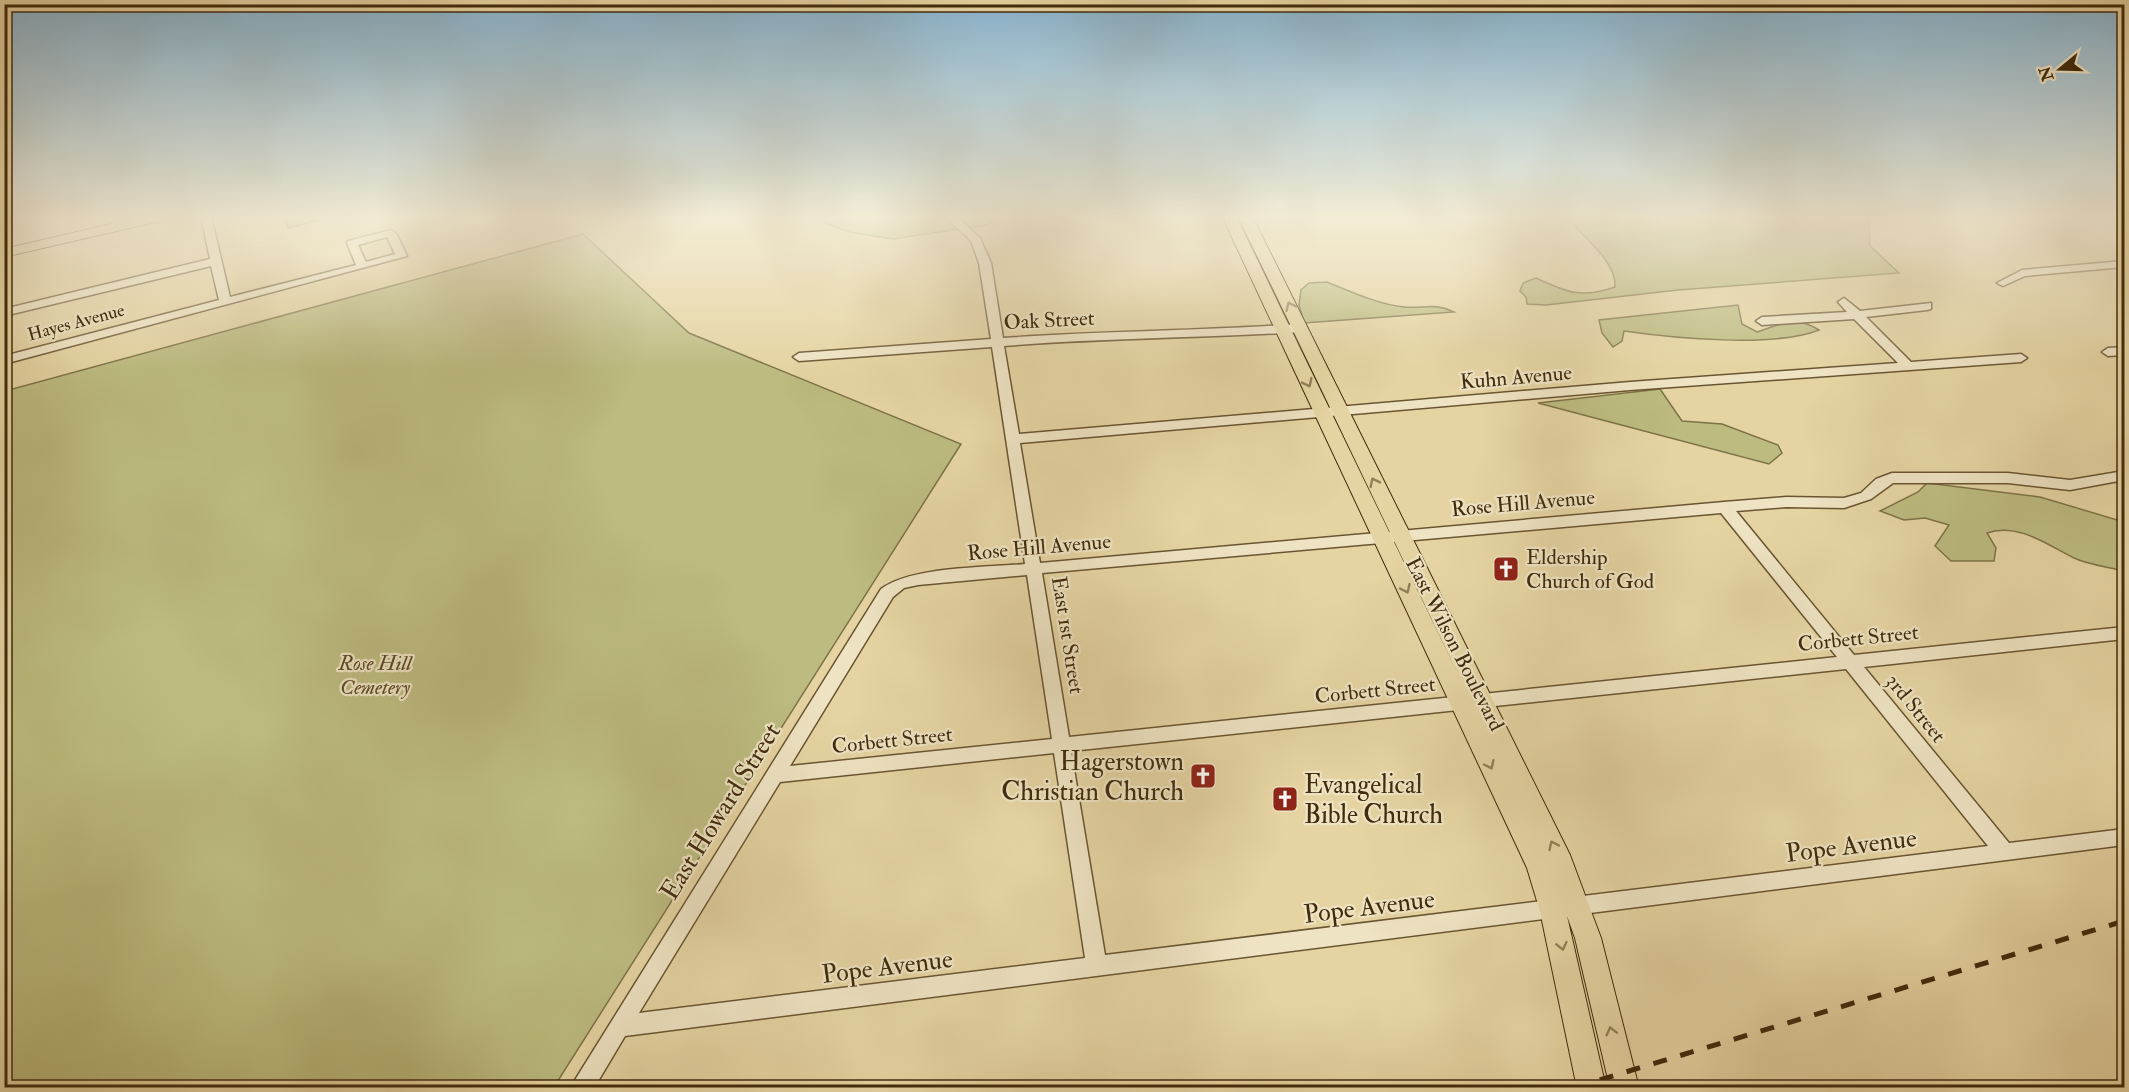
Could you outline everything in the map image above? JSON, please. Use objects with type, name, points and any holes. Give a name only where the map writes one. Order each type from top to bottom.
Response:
[{"type":"main road","name":"East Wilson Boulevard","points":[[1253,267],[1283,330],[1331,412],[1472,702],[1562,863],[1579,908],[1625,1088]]},
{"type":"main road","name":"East Wilson Boulevard","points":[[1270,267],[1301,328],[1331,412]]},
{"type":"main road","name":"East Wilson Boulevard","points":[[1472,702],[1539,868],[1553,911],[1592,1088]]},
{"type":"street","points":[[4,314],[192,267]]},
{"type":"street","points":[[217,267],[225,302]]},
{"type":"street","name":"Hayes Avenue","points":[[4,360],[358,267]]},
{"type":"street","name":"East 1st Street","points":[[984,267],[1014,439],[1097,967]]},
{"type":"street","points":[[2003,283],[2022,273],[2090,267]]},
{"type":"street","points":[[1844,302],[1907,365]]},
{"type":"street","points":[[1762,321],[1856,315],[1927,306]]},
{"type":"street","name":"Oak Street","points":[[799,357],[998,343],[1301,328]]},
{"type":"street","points":[[2108,352],[2124,351]]},
{"type":"street","name":"Kuhn Avenue","points":[[1014,439],[1907,365],[2021,358]]},
{"type":"street","name":"Rose Hill Avenue","points":[[918,579],[1724,507],[1856,500],[1871,492],[1878,483],[1892,478],[2008,478],[2070,485],[2124,476]]},
{"type":"street","name":"3rd Street","points":[[1724,507],[2006,853]]},
{"type":"street","name":"East Howard Street","points":[[581,1088],[887,593],[899,584],[918,579]]},
{"type":"street","name":"Corbett Street","points":[[774,775],[2124,633]]},
{"type":"street","name":"Pope Avenue","points":[[620,1026],[1579,908],[2124,837]]},
{"type":"green space","name":"Rose Hill Cemetery","points":[[462,267],[618,267],[689,333],[961,444],[554,1087],[5,1087],[5,391]]},
{"type":"green space","points":[[1893,267],[1899,273],[1678,290],[1546,305],[1527,304],[1526,297],[1520,291],[1523,283],[1536,278],[1574,292],[1603,291],[1615,287],[1610,268]]},
{"type":"green space","points":[[1327,282],[1384,303],[1404,307],[1441,307],[1454,312],[1304,323],[1299,305],[1301,290],[1309,283]]},
{"type":"green space","points":[[1738,305],[1742,324],[1757,332],[1788,322],[1811,325],[1819,330],[1776,339],[1750,340],[1695,339],[1624,331],[1622,341],[1613,347],[1602,333],[1599,320]]},
{"type":"green space","points":[[1660,389],[1682,421],[1722,424],[1778,445],[1782,453],[1769,464],[1538,403]]},
{"type":"green space","points":[[1927,483],[2040,497],[2124,522],[2124,571],[2074,558],[2032,536],[2010,530],[1987,533],[1996,548],[1994,561],[1951,561],[1935,546],[1949,525],[1925,518],[1904,520],[1880,511],[1918,492]]},
{"type":"railway","points":[[1573,1088],[2124,921]]},
{"type":"place","name":"Eldership Church of God","points":[[1506,569]]},
{"type":"place","name":"Hagerstown Christian Church","points":[[1203,776]]},
{"type":"place","name":"Evangelical Bible Church","points":[[1285,799]]}]
